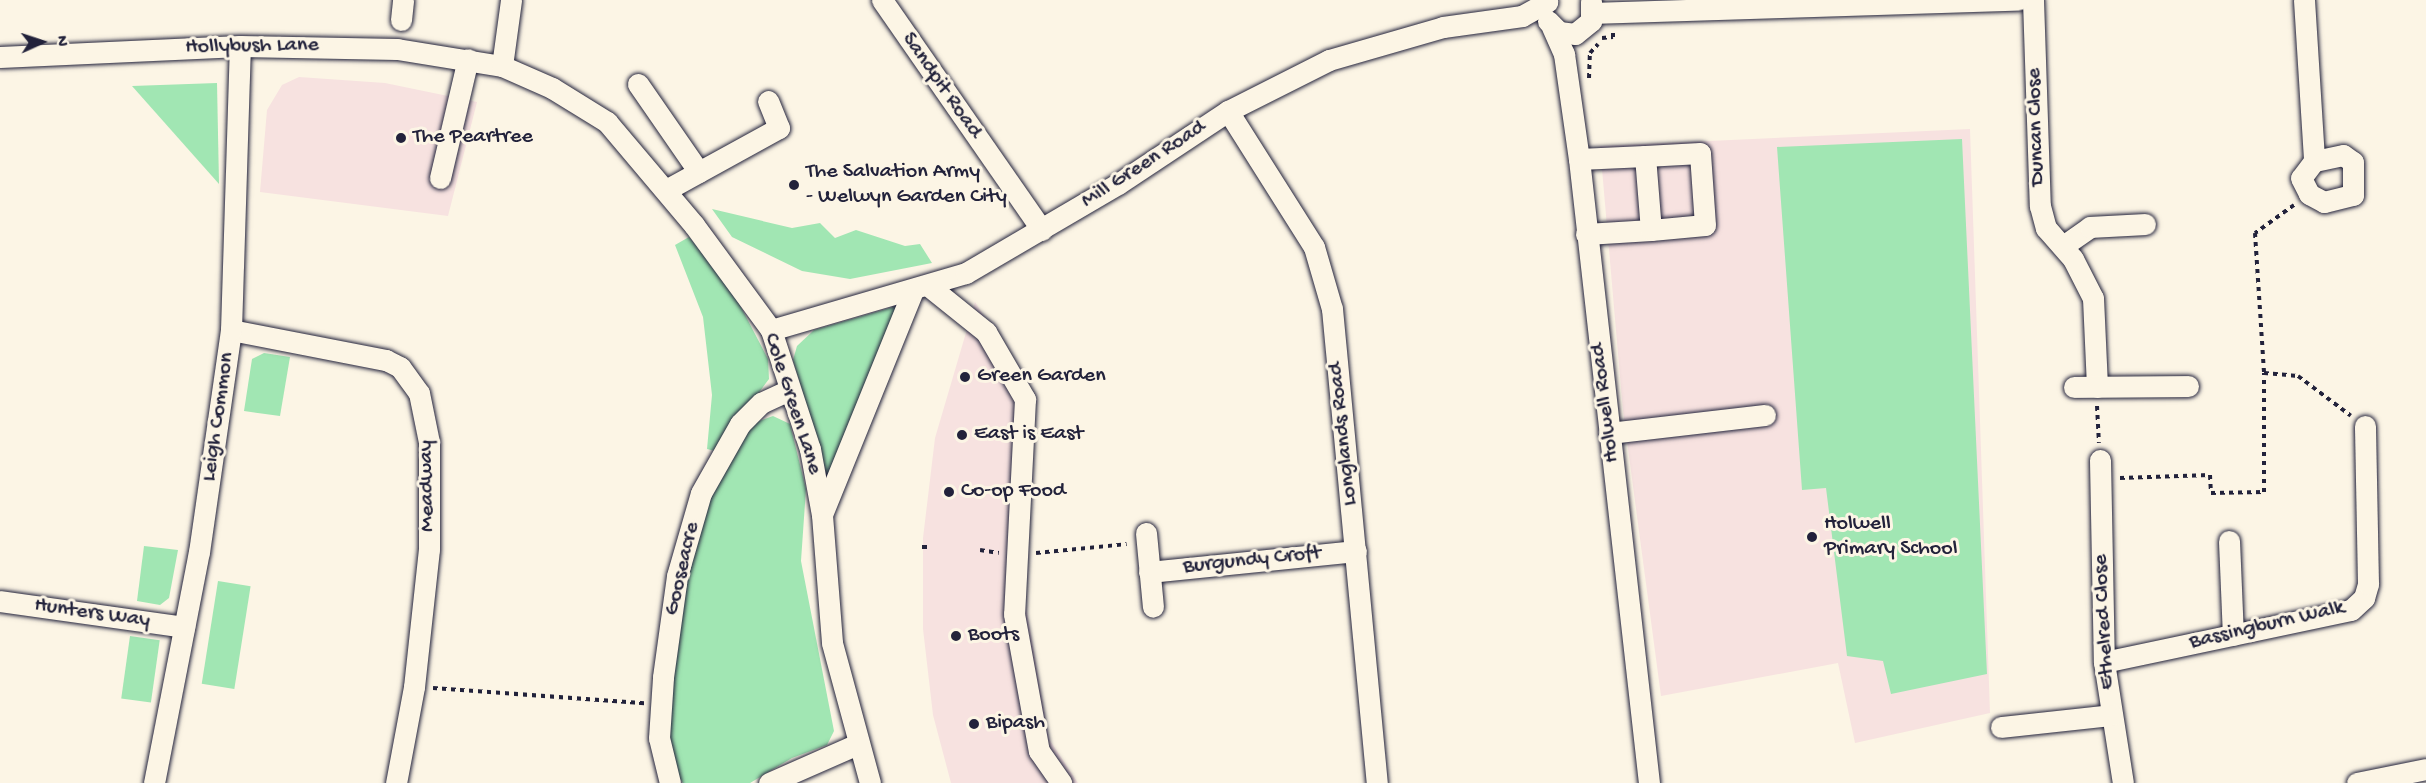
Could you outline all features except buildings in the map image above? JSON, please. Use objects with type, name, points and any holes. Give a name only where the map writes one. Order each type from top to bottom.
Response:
[{"type":"street","points":[[502,66],[511,0]]},
{"type":"street","points":[[1592,6],[2018,0]]},
{"type":"street","name":"Duncan Close","points":[[2033,0],[2040,206],[2046,228],[2062,246],[2093,298],[2097,387]]},
{"type":"street","points":[[2304,0],[2314,161]]},
{"type":"street","name":"Mill Green Road","points":[[771,330],[921,289],[991,261],[1228,111],[1329,60],[1443,27],[1522,16],[1548,1]]},
{"type":"street","name":"Holwell Road","points":[[1548,1],[1551,26],[1564,54],[1579,159],[1649,783]]},
{"type":"street","name":"Sandpit Road","points":[[892,4],[1042,230]]},
{"type":"street","name":"Mill Green Road","points":[[1522,16],[1575,34],[1586,28],[1592,6]]},
{"type":"street","name":"Hollybush Lane","points":[[0,57],[240,46],[397,49],[502,66]]},
{"type":"street","name":"Leigh Common","points":[[154,783],[184,627],[231,330],[240,46]]},
{"type":"street","points":[[440,178],[468,59]]},
{"type":"street","name":"Cole Green Lane","points":[[502,66],[586,106],[624,139],[666,190],[771,330],[810,449],[822,515],[832,643],[855,745],[870,783]]},
{"type":"street","points":[[638,84],[699,172]]},
{"type":"street","points":[[666,190],[779,128],[768,100]]},
{"type":"street","name":"Longlands Road","points":[[1228,111],[1317,257],[1332,309],[1377,783]]},
{"type":"street","points":[[1579,159],[1700,153],[1705,225],[1586,234]]},
{"type":"street","points":[[2343,155],[2353,162],[2356,176],[2353,195],[2341,201],[2324,202],[2309,194],[2301,178],[2314,161],[2343,155]]},
{"type":"street","points":[[1645,156],[1651,230]]},
{"type":"street","points":[[2062,246],[2090,227],[2145,224]]},
{"type":"street","points":[[822,515],[921,289],[986,332],[1025,399],[1014,555],[1023,687],[1039,751],[1060,783]]},
{"type":"street","name":"Meadway","points":[[231,330],[386,360],[400,367],[419,393],[431,476],[414,687],[396,783]]},
{"type":"street","points":[[2074,387],[2188,386]]},
{"type":"street","name":"Gooseacre","points":[[670,783],[659,738],[661,704],[677,576],[701,493],[745,418],[789,390]]},
{"type":"street","points":[[1609,433],[1765,415]]},
{"type":"street","name":"Bassingburn Walk","points":[[2104,662],[2351,610],[2364,598],[2364,426]]},
{"type":"street","name":"Ethelred Close","points":[[2100,469],[2104,662],[2123,783]]},
{"type":"street","points":[[1146,538],[1152,607]]},
{"type":"street","points":[[2229,540],[2233,635]]},
{"type":"street","name":"Burgundy Croft","points":[[1149,572],[1356,551]]},
{"type":"street","name":"Hunters Way","points":[[0,601],[184,627]]},
{"type":"street","points":[[2001,728],[2111,715]]},
{"type":"street","points":[[769,783],[855,745]]},
{"type":"street","points":[[2357,783],[2415,775]]},
{"type":"path","points":[[1589,88],[1590,53],[1602,38],[1613,37]]},
{"type":"path","points":[[2097,387],[2100,469],[2210,475],[2211,493],[2264,492],[2264,374],[2255,233],[2309,194]]},
{"type":"path","points":[[2264,374],[2298,376],[2364,426]]},
{"type":"path","points":[[980,550],[1014,555],[1146,538]]},
{"type":"path","points":[[414,687],[661,704]]},
{"type":"shaded area","points":[[299,77],[385,83],[477,102],[448,216],[260,192],[267,110],[282,85]]},
{"type":"shaded area","name":"Holwell Primary School","points":[[1970,129],[1990,713],[1855,743],[1838,663],[1661,696],[1623,411],[1600,146]]},
{"type":"shaded area","points":[[975,302],[1035,396],[1025,600],[1049,739],[1078,783],[951,783],[933,715],[923,629],[923,538],[935,438]]},
{"type":"green space","points":[[217,83],[219,184],[132,86]]},
{"type":"green space","points":[[1962,139],[1987,674],[1891,694],[1883,661],[1847,656],[1826,488],[1802,490],[1777,147]]},
{"type":"green space","points":[[712,209],[792,228],[820,223],[835,238],[856,230],[905,246],[920,244],[932,263],[850,279],[802,271],[732,237]]},
{"type":"green space","points":[[689,237],[731,288],[768,359],[769,379],[715,451],[707,449],[712,395],[703,317],[675,245]]},
{"type":"green space","points":[[900,305],[829,482],[793,360],[797,346],[814,330]]},
{"type":"green space","points":[[264,353],[290,357],[280,416],[244,411],[252,359]]},
{"type":"green space","points":[[773,416],[790,424],[806,489],[801,561],[834,731],[827,745],[792,758],[750,783],[683,783],[673,769],[666,741],[666,703],[688,567],[713,484],[748,425]]},
{"type":"green space","points":[[144,546],[178,550],[169,598],[160,605],[137,601]]},
{"type":"green space","points":[[218,581],[251,586],[234,689],[202,684]]},
{"type":"green space","points":[[130,636],[160,640],[151,703],[121,698]]},
{"type":"place","name":"The Peartree","points":[[401,138]]},
{"type":"place","name":"The Salvation Army - Welwyn Garden City","points":[[794,185]]},
{"type":"place","name":"Green Garden","points":[[965,377]]},
{"type":"place","name":"East is East","points":[[962,435]]},
{"type":"place","name":"Co-op Food","points":[[949,492]]},
{"type":"place","name":"Holwell Primary School","points":[[1812,537]]},
{"type":"place","name":"Boots","points":[[956,636]]},
{"type":"place","name":"Bipash","points":[[974,724]]}]
